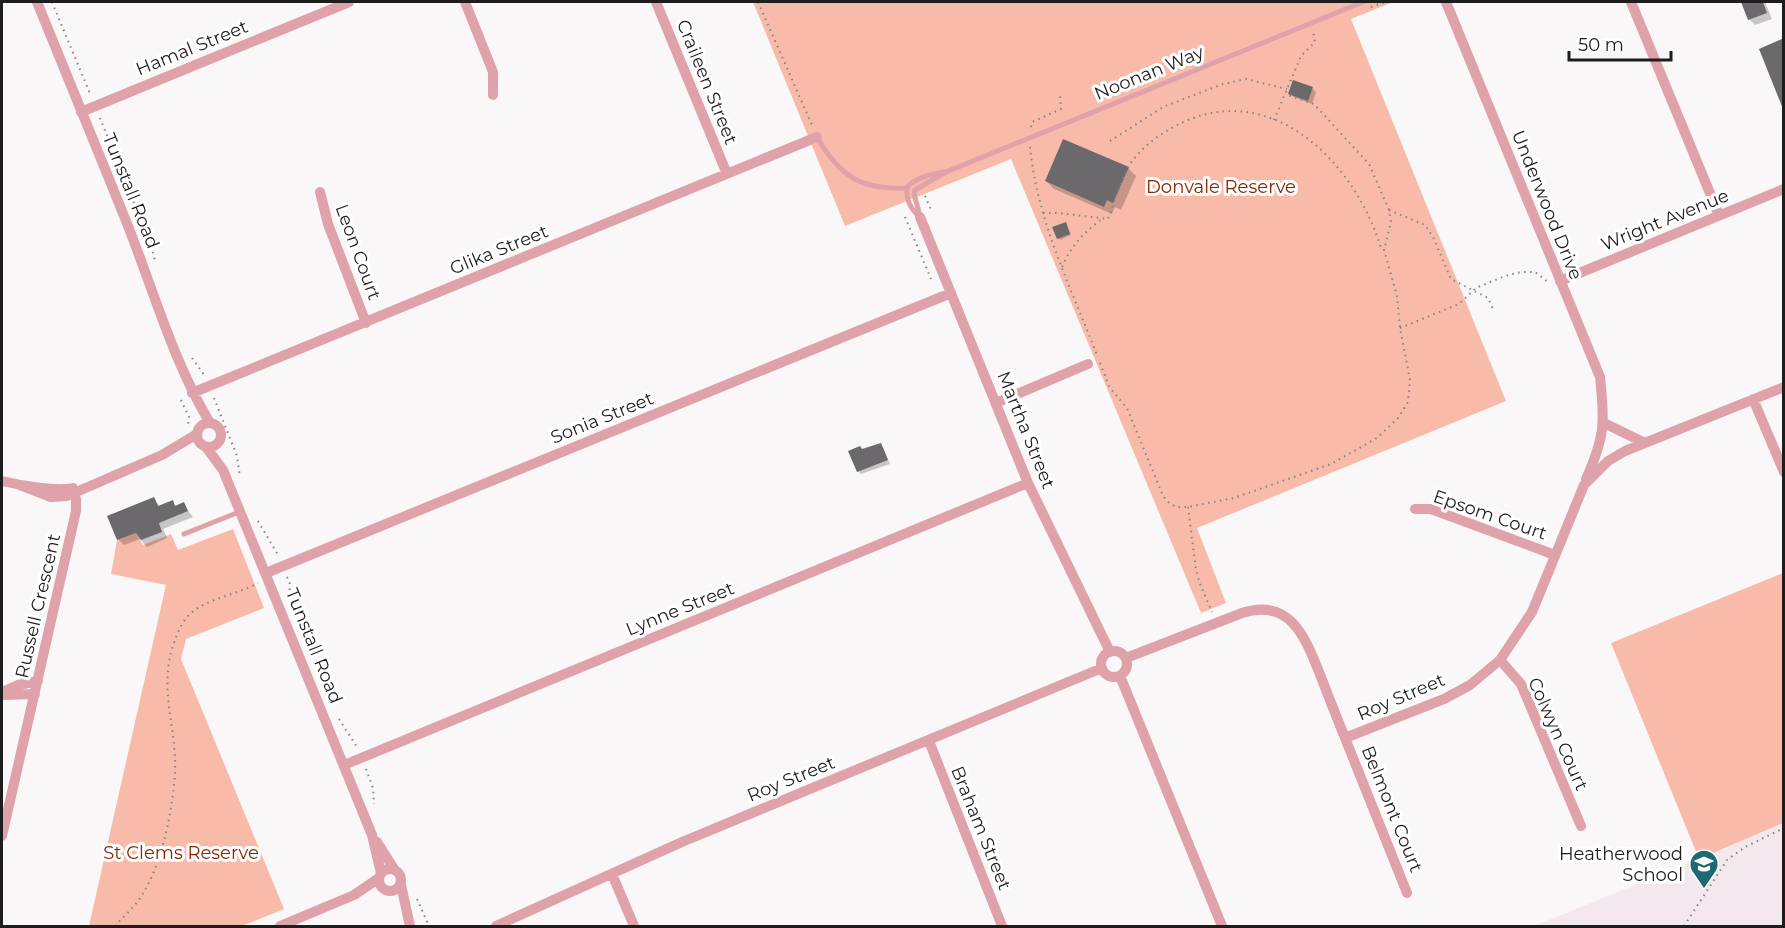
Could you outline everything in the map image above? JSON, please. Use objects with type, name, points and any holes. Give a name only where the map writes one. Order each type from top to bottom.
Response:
[{"type":"street","name":"Tunstall Road","points":[[37,2],[128,226],[192,393],[202,428]]},
{"type":"street","name":"Hamal Street","points":[[81,112],[349,2]]},
{"type":"street","points":[[465,2],[490,62],[494,81],[493,95]]},
{"type":"street","name":"Craileen Street","points":[[656,2],[727,174]]},
{"type":"street","name":"Underwood Drive","points":[[1446,2],[1555,283],[1600,377],[1604,423]]},
{"type":"street","points":[[1631,2],[1719,215]]},
{"type":"street","name":"Glika Street","points":[[192,393],[817,137]]},
{"type":"street","name":"Wright Avenue","points":[[1555,283],[1784,189]]},
{"type":"street","name":"Leon Court","points":[[320,192],[328,224],[366,323]]},
{"type":"street","name":"Martha Street","points":[[920,218],[1028,483],[1110,652]]},
{"type":"street","name":"Sonia Street","points":[[266,573],[951,293]]},
{"type":"street","points":[[996,403],[1088,364]]},
{"type":"street","name":"Roy Street","points":[[1584,485],[1608,460],[1784,387]]},
{"type":"street","points":[[1753,399],[1784,472]]},
{"type":"street","points":[[1604,423],[1645,443]]},
{"type":"street","name":"Roy Street","points":[[1126,658],[1256,609],[1270,610],[1284,615],[1302,633],[1345,738],[1444,699],[1470,685],[1500,660],[1532,612],[1584,485],[1600,442],[1604,423]]},
{"type":"street","points":[[202,428],[198,439],[204,446]]},
{"type":"street","points":[[2,481],[51,497],[74,491],[162,455],[202,428],[220,430],[219,441],[213,446],[162,455]]},
{"type":"street","name":"Tunstall Road","points":[[219,441],[224,470],[372,835],[380,875]]},
{"type":"street","name":"Tunstall Road","points":[[204,446],[224,470]]},
{"type":"street","name":"Lynne Street","points":[[344,765],[1028,483]]},
{"type":"street","name":"Russell Crescent","points":[[2,836],[76,511],[74,491]]},
{"type":"street","name":"Epsom Court","points":[[1415,509],[1431,509],[1555,555]]},
{"type":"street","points":[[1110,652],[1119,652],[1126,658],[1127,668],[1120,676],[1109,676],[1102,668],[1102,658],[1110,652]]},
{"type":"street","name":"Colwyn Court","points":[[1500,660],[1521,684],[1581,826]]},
{"type":"street","name":"Roy Street","points":[[496,927],[682,842],[1102,668]]},
{"type":"street","points":[[1120,676],[1222,927]]},
{"type":"street","points":[[2,694],[18,685],[38,681]]},
{"type":"street","points":[[2,694],[35,694]]},
{"type":"street","name":"Belmont Court","points":[[1345,738],[1407,893]]},
{"type":"street","name":"Braham Street","points":[[928,741],[1002,927]]},
{"type":"street","name":"Tunstall Road","points":[[372,835],[394,869]]},
{"type":"street","points":[[280,927],[354,895],[387,869],[394,869],[401,877],[400,885],[409,923]]},
{"type":"street","points":[[612,874],[634,927]]},
{"type":"street","points":[[380,875],[381,886],[409,923]]},
{"type":"street","points":[[354,895],[395,890],[400,885]]},
{"type":"lane","name":"Noonan Way","points":[[914,194],[918,187],[946,172],[1364,2]]},
{"type":"lane","points":[[817,137],[831,160],[857,181],[880,188],[907,188]]},
{"type":"lane","name":"Noonan Way","points":[[907,188],[920,178],[946,172]]},
{"type":"lane","name":"Martha Street","points":[[907,188],[907,197],[914,212],[920,218]]},
{"type":"lane","name":"Martha Street","points":[[914,194],[920,218]]},
{"type":"lane","points":[[184,534],[241,511]]},
{"type":"path","points":[[52,2],[152,248],[157,268]]},
{"type":"path","points":[[758,2],[817,137]]},
{"type":"path","points":[[1274,120],[1301,56],[1315,42],[1313,31]]},
{"type":"path","points":[[1110,141],[1163,106],[1223,84],[1246,80],[1287,89]]},
{"type":"path","points":[[1060,94],[1060,109],[1065,116]]},
{"type":"path","points":[[1285,94],[1314,104],[1369,164],[1389,210],[1391,222],[1384,250]]},
{"type":"path","points":[[1043,213],[1108,219],[1131,162],[1159,135],[1179,124],[1214,112],[1246,113],[1274,120],[1301,134],[1340,168],[1361,199],[1374,224],[1397,296],[1400,328],[1410,380],[1408,402],[1398,418],[1377,438],[1331,464],[1234,498],[1188,507],[1176,507],[1168,502],[1163,496],[1127,408],[1110,388],[1043,213],[1032,172],[1029,138],[1032,122],[1060,109]]},
{"type":"path","points":[[923,191],[933,213]]},
{"type":"path","points":[[1389,210],[1425,225],[1433,237],[1451,279],[1488,298],[1493,309]]},
{"type":"path","points":[[1062,267],[1070,250],[1082,235],[1103,218]]},
{"type":"path","points":[[1400,328],[1459,304],[1474,291],[1505,276],[1521,272],[1535,272],[1555,283]]},
{"type":"path","points":[[189,352],[209,386],[237,456],[240,481]]},
{"type":"path","points":[[178,392],[189,421],[186,429],[180,432],[184,442]]},
{"type":"path","points":[[1188,507],[1196,570],[1200,585],[1217,623]]},
{"type":"path","points":[[254,513],[274,545],[283,566],[290,584],[289,598]]},
{"type":"path","points":[[115,927],[145,890],[161,847],[169,816],[175,759],[167,683],[169,661],[177,634],[186,618],[195,610],[257,584]]},
{"type":"path","points":[[337,717],[354,740],[371,782],[375,809]]},
{"type":"path","points":[[1684,927],[1727,860],[1745,847],[1784,828]]},
{"type":"path","points":[[416,895],[429,927]]},
{"type":"shaded area","name":"Heatherwood School","points":[[1783,823],[1783,926],[1534,926],[1699,859]]},
{"type":"green space","name":"Donvale Reserve","points":[[753,2],[1393,2],[1351,19],[1506,401],[1197,528],[1226,603],[1201,613],[1011,159],[845,226]]},
{"type":"green space","name":"St Clems Reserve","points":[[233,529],[264,608],[186,639],[181,659],[284,909],[242,926],[89,926],[166,585],[111,574],[117,540],[136,533],[143,545],[171,534],[178,550]]},
{"type":"green space","points":[[1783,573],[1783,823],[1699,859],[1611,643]]},
{"type":"building","points":[[1741,2],[1763,2],[1767,13],[1748,20]]},
{"type":"building","points":[[1784,38],[1784,109],[1783,109],[1759,49]]},
{"type":"building","points":[[1293,80],[1313,87],[1308,101],[1288,94]]},
{"type":"building","points":[[1063,139],[1129,167],[1113,203],[1107,200],[1104,207],[1045,181]]},
{"type":"building","points":[[1066,222],[1070,234],[1057,239],[1052,227]]},
{"type":"building","points":[[881,443],[888,460],[857,472],[848,451],[860,446],[862,449]]},
{"type":"building","points":[[154,497],[158,506],[173,500],[175,506],[184,502],[188,511],[159,523],[162,532],[141,540],[136,533],[117,540],[107,516]]},
{"type":"place","name":"Heatherwood School","points":[[1704,890]]}]
